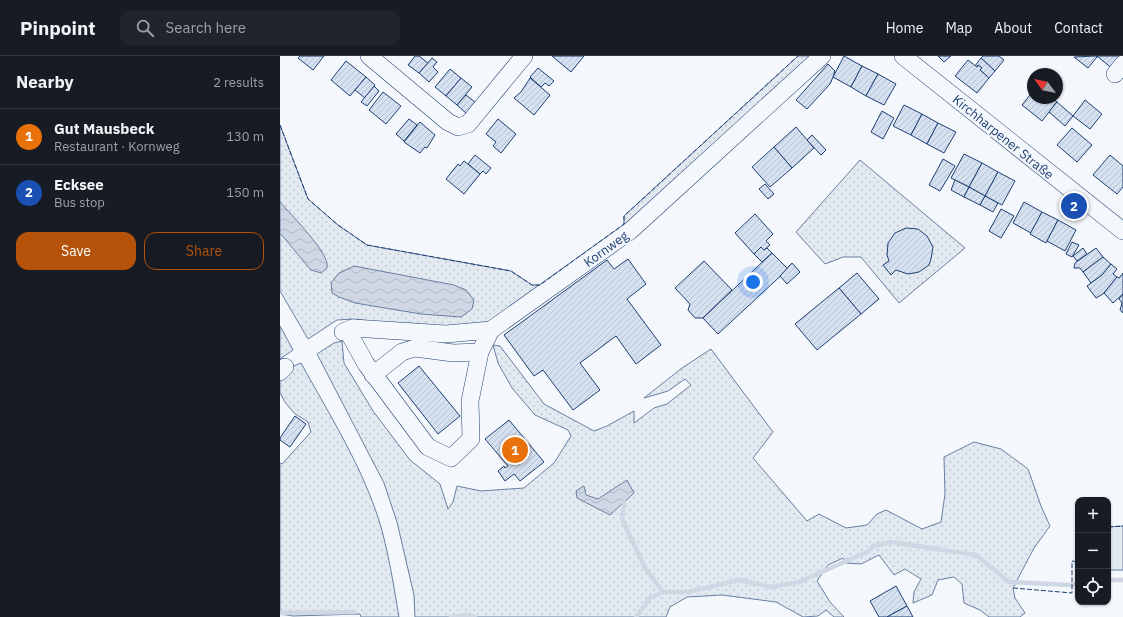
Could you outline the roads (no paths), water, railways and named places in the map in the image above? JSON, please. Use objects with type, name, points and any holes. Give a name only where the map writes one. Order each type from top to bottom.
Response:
[{"type":"street","points":[[369,56],[448,122],[458,127],[468,124],[524,56]]},
{"type":"street","name":"Kornweg","points":[[492,330],[630,231],[822,56]]},
{"type":"street","name":"Kirchharpener Straße","points":[[903,56],[1123,232]]},
{"type":"street","points":[[348,330],[446,334],[492,330],[480,352],[470,401],[471,439],[451,458],[428,447],[373,375],[348,330]]},
{"type":"street","points":[[373,375],[402,352],[415,348],[452,353],[480,352]]},
{"type":"water","points":[[280,202],[317,244],[323,254],[327,262],[327,268],[321,273],[311,270],[280,233]]},
{"type":"water","points":[[354,266],[454,285],[466,290],[474,300],[472,309],[461,317],[421,314],[355,303],[332,293],[331,283],[339,273]]},
{"type":"water","points":[[627,480],[634,493],[610,515],[577,498],[576,491],[584,486],[586,495],[598,499]]},
{"type":"waterway","points":[[624,502],[622,519],[645,568],[663,592]]},
{"type":"waterway","points":[[636,617],[650,598],[663,592],[688,592],[739,580],[771,587],[799,582],[869,551],[873,546],[891,542],[976,555],[1009,582],[1075,584]]},
{"type":"waterway","points":[[1111,580],[1123,580]]},
{"type":"waterway","points":[[280,613],[354,612]]},
{"type":"waterway","points":[[451,617],[466,615],[475,617]]},
{"type":"place","name":"Ecksee","points":[[1074,206]]},
{"type":"place","name":"Gut Mausbeck","points":[[515,450]]}]
